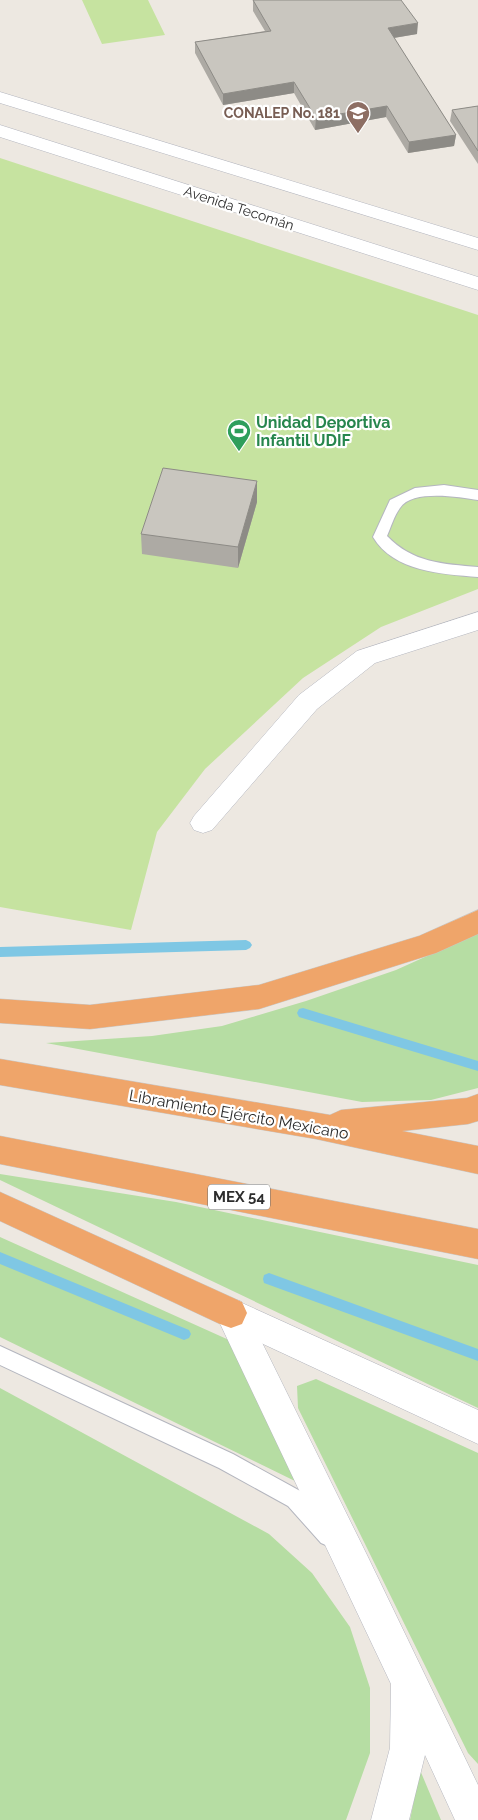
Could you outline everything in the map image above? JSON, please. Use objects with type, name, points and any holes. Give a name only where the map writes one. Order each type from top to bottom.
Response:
[{"type":"highway","points":[[0,1011],[90,1017],[259,998],[426,945],[478,921]]},
{"type":"highway","name":"Libramiento Ejército Mexicano","points":[[0,1072],[316,1126],[478,1160]]},
{"type":"highway","points":[[316,1126],[468,1111],[478,1107]]},
{"type":"highway","name":"MEX 54","points":[[0,1150],[478,1244]]},
{"type":"highway","points":[[0,1206],[230,1313]]},
{"type":"street","points":[[0,96],[478,244]]},
{"type":"street","name":"Avenida Tecomán","points":[[0,131],[478,284]]},
{"type":"street","points":[[203,823],[308,702],[366,657],[478,621]]},
{"type":"street","points":[[230,1313],[478,1427]]},
{"type":"street","points":[[230,1313],[355,1567],[475,1820]]},
{"type":"street","points":[[390,1820],[408,1748],[409,1684]]},
{"type":"lane","points":[[478,496],[444,490],[415,493],[395,503],[380,537],[391,550],[421,566],[478,572]]},
{"type":"lane","points":[[0,1355],[226,1461],[295,1499],[355,1567]]},
{"type":"green space","points":[[82,0],[148,0],[165,35],[102,44]]},
{"type":"green space","name":"Unidad Deportiva Infantil UDIF","points":[[0,158],[478,315],[478,589],[381,627],[303,678],[205,769],[157,832],[131,930],[0,907]]},
{"type":"green space","points":[[478,933],[478,1088],[431,1100],[362,1102],[46,1043],[152,1036],[222,1026],[306,1001],[396,970]]},
{"type":"green space","points":[[0,1174],[176,1202],[478,1265],[478,1408],[0,1180]]},
{"type":"green space","points":[[0,1237],[229,1340],[299,1483],[0,1337]]},
{"type":"green space","points":[[316,1379],[478,1453],[478,1764],[468,1753],[298,1408],[297,1386]]},
{"type":"green space","points":[[0,1388],[269,1534],[312,1573],[350,1627],[370,1688],[370,1753],[346,1820],[0,1820]]},
{"type":"green space","points":[[420,1770],[441,1820],[410,1820]]},
{"type":"building","points":[[253,0],[401,0],[418,23],[388,28],[456,135],[409,142],[387,106],[316,118],[294,82],[223,94],[195,42],[271,31]]},
{"type":"building","points":[[478,106],[478,151],[452,110]]},
{"type":"building","points":[[163,468],[257,481],[238,547],[141,534]]},
{"type":"waterway","points":[[0,952],[246,945]]},
{"type":"waterway","points":[[303,1013],[478,1066]]},
{"type":"waterway","points":[[0,1258],[184,1334]]},
{"type":"waterway","points":[[269,1279],[478,1355]]},
{"type":"place","name":"CONALEP No. 181","points":[[358,134]]},
{"type":"place","name":"Unidad Deportiva Infantil UDIF","points":[[239,452]]}]
